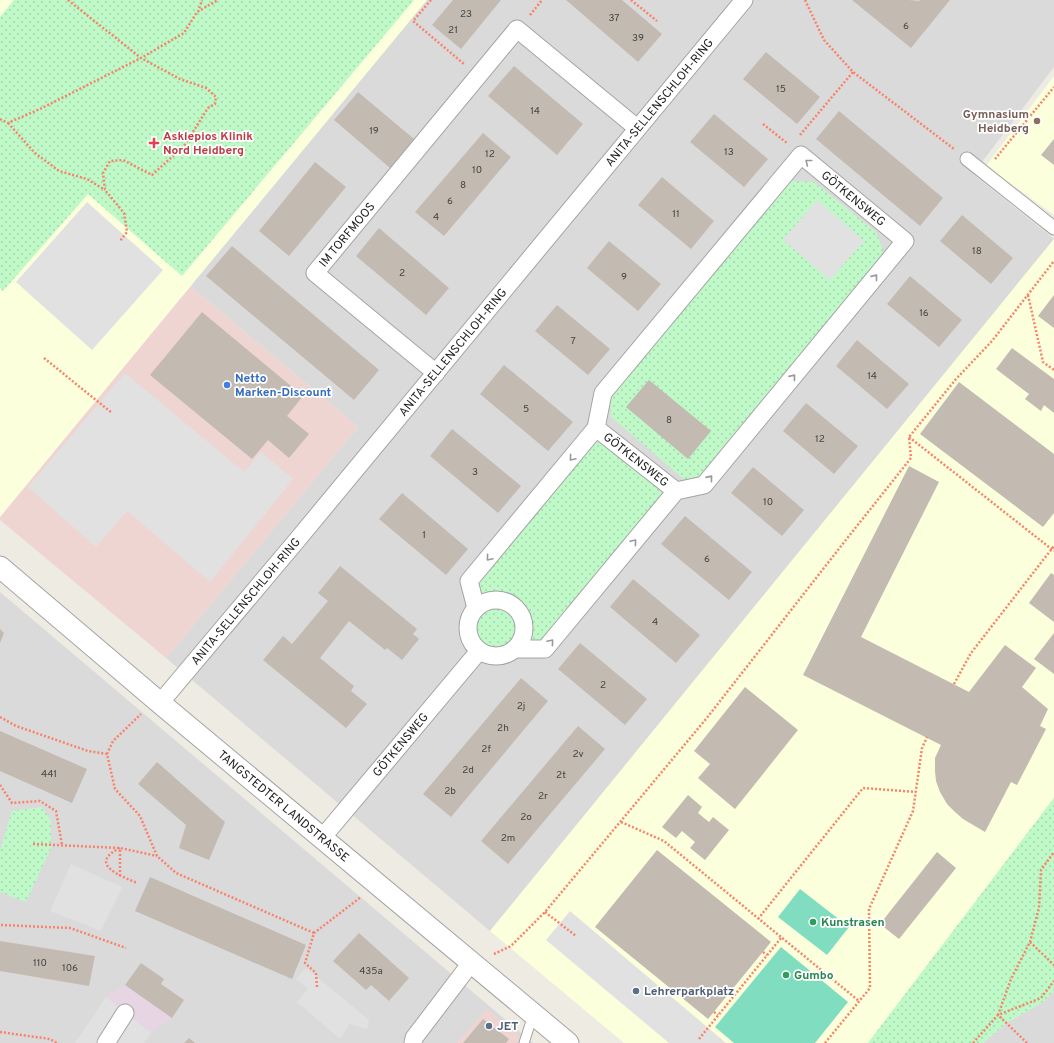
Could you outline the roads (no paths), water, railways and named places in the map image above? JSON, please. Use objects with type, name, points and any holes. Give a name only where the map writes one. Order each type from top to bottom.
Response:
[{"type":"street","name":"ANITA-SELLENSCHLOH-RING","points":[[158,701],[436,373],[744,0]]},
{"type":"street","name":"IM TORFMOOS","points":[[436,373],[315,273],[517,29],[638,128]]},
{"type":"street","name":"GÖTKENSWEG","points":[[476,608],[469,581],[596,428],[603,393],[800,155],[905,241],[704,485],[676,492],[545,650],[516,649]]},
{"type":"street","points":[[967,159],[1054,228]]},
{"type":"street","name":"GÖTKENSWEG","points":[[596,428],[676,492]]},
{"type":"street","name":"TANGSTEDTER LANDSTRASSE","points":[[0,567],[158,701],[568,1043]]},
{"type":"street","points":[[492,600],[506,602],[517,608],[525,625],[521,642],[516,649],[509,654],[493,657],[479,651],[472,644],[468,625],[470,616],[476,608],[492,600]]},
{"type":"street","name":"GÖTKENSWEG","points":[[322,838],[479,651]]},
{"type":"street","points":[[413,1043],[414,1038],[471,963]]},
{"type":"street","points":[[106,1043],[125,1014]]},
{"type":"lane","points":[[524,1043],[533,1015]]},
{"type":"place","name":"Gymnasium Heidberg","points":[[1037,121]]},
{"type":"place","name":"Asklepios Klinik Nord Heidberg","points":[[154,143]]},
{"type":"place","name":"Netto Marken-Discount","points":[[227,385]]},
{"type":"place","name":"Kunstrasen","points":[[813,922]]},
{"type":"place","name":"Gumbo","points":[[786,975]]},
{"type":"place","name":"Lehrerparkplatz","points":[[636,991]]},
{"type":"place","name":"JET","points":[[489,1026]]}]
